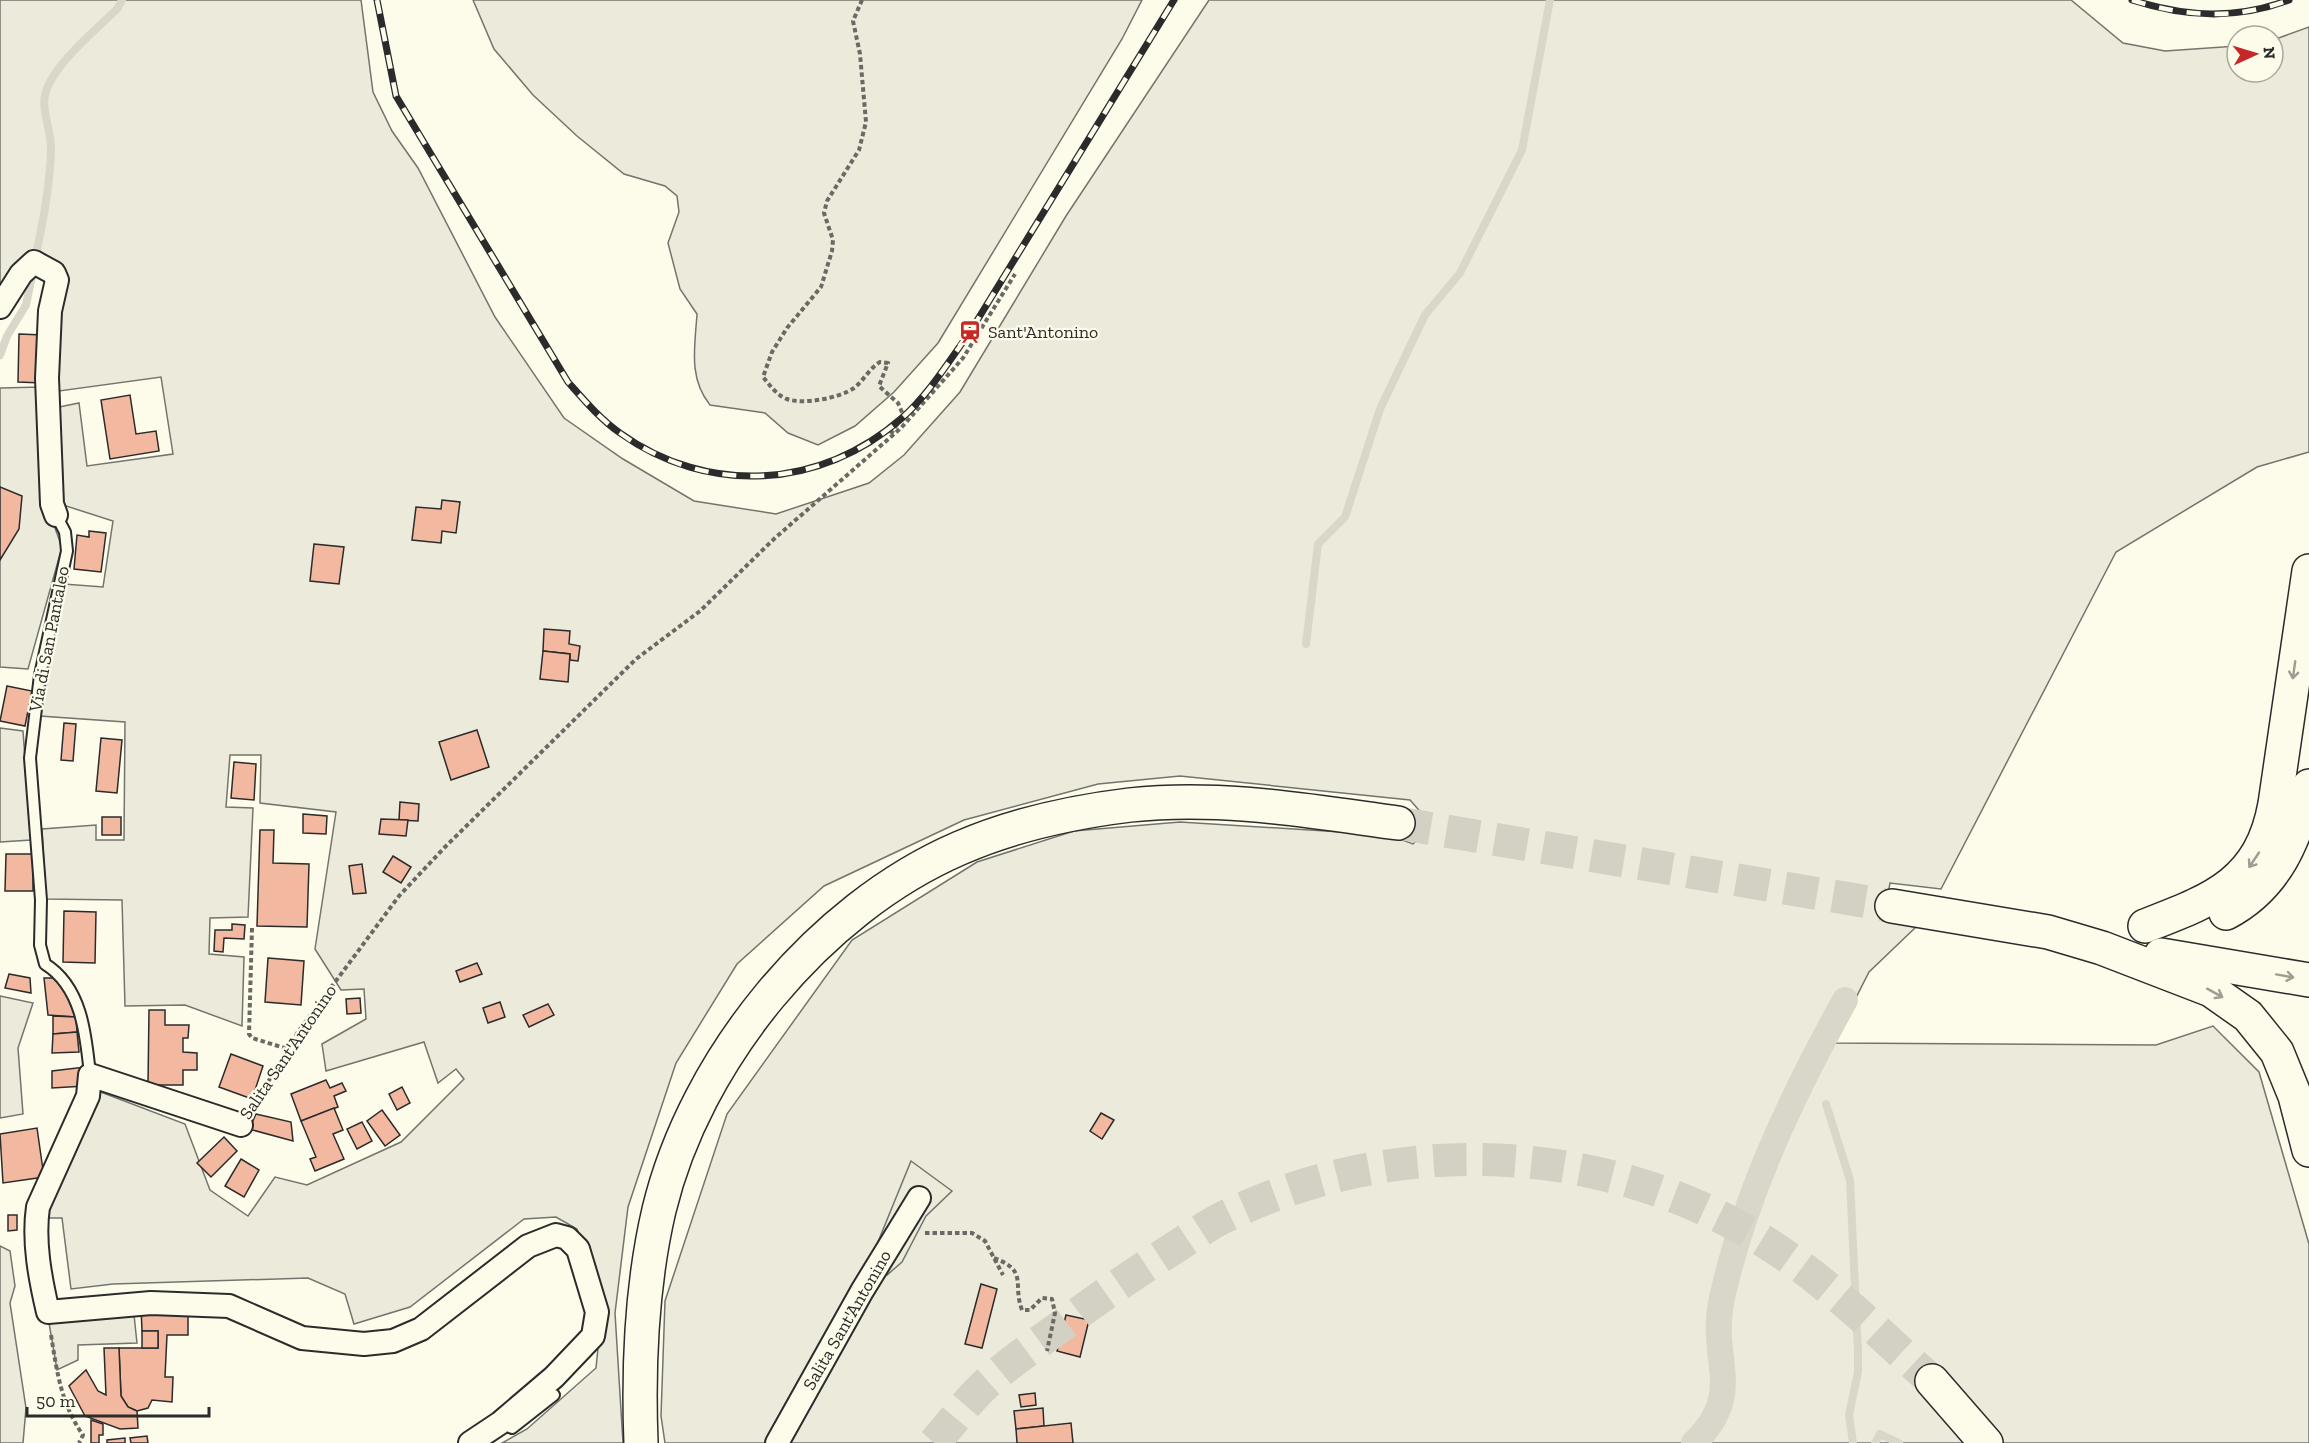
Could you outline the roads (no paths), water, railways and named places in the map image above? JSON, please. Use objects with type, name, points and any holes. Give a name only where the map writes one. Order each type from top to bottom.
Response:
[{"type":"highway","points":[[2145,926],[2205,903],[2222,893],[2250,867],[2266,837],[2275,804],[2309,571]]},
{"type":"highway","points":[[2048,932],[2145,926],[2209,919],[2227,912],[2259,891],[2281,863],[2309,786]]},
{"type":"highway","points":[[641,1443],[640,1347],[646,1273],[660,1208],[675,1161],[706,1091],[743,1031],[791,972],[850,916],[882,892],[958,848],[1054,818],[1131,805],[1172,802],[1255,804],[1398,823]]},
{"type":"highway","points":[[1892,906],[2048,932],[2102,948],[2211,990],[2248,1016],[2277,1052],[2288,1074],[2309,1150]]},
{"type":"highway","points":[[2102,948],[2309,980]]},
{"type":"highway","points":[[1932,1381],[1986,1443]]},
{"type":"street","name":"Via di San Pantaleo","points":[[0,307],[21,274],[34,262],[54,273],[57,280],[50,311],[46,378],[52,497],[56,515]]},
{"type":"street","name":"Salita Sant'Antonino","points":[[90,1075],[241,1125]]},
{"type":"street","points":[[90,1075],[88,1096],[38,1207],[36,1222],[39,1262],[48,1312],[151,1303],[229,1306],[302,1338],[364,1344],[393,1341],[421,1329],[528,1246],[556,1235],[567,1238],[578,1249],[597,1312],[593,1336],[575,1358],[500,1424],[470,1443]]},
{"type":"street","name":"Salita Sant'Antonino","points":[[777,1443],[919,1198]]},
{"type":"lane","name":"Via di San Pantaleo","points":[[56,515],[65,532],[67,551],[42,664],[30,758],[41,900],[40,945],[45,964],[60,974],[78,1009],[90,1075]]},
{"type":"lane","points":[[500,1424],[512,1428],[554,1395]]},
{"type":"waterway","points":[[35,259],[46,205],[50,164],[51,143],[44,105],[46,91],[67,58],[118,8],[122,0]]},
{"type":"waterway","points":[[1306,644],[1318,544],[1345,517],[1380,409],[1425,315],[1460,273],[1522,150],[1550,0]]},
{"type":"waterway","points":[[0,355],[7,336],[26,305],[33,271]]},
{"type":"waterway","points":[[1694,1443],[1710,1425],[1719,1408],[1723,1375],[1719,1320],[1722,1298],[1744,1221],[1757,1183],[1789,1108],[1845,1000]]},
{"type":"waterway","points":[[1826,1104],[1850,1180],[1858,1351],[1858,1372],[1849,1415],[1853,1443]]},
{"type":"waterway","points":[[1875,1443],[1880,1434],[1899,1443]]},
{"type":"tunnel","points":[[1398,823],[1892,906]]},
{"type":"tunnel","points":[[934,1443],[981,1389],[1010,1364],[1114,1288],[1220,1219],[1283,1192],[1348,1173],[1415,1162],[1483,1159],[1550,1165],[1617,1178],[1681,1199],[1743,1229],[1794,1262],[1842,1299],[1932,1381]]},
{"type":"railway","points":[[377,0],[396,96],[568,382],[613,428],[654,453],[690,467],[727,475],[764,476],[800,471],[836,459],[870,442],[902,418],[921,399],[970,332],[1174,0]]},
{"type":"railway","points":[[2132,0],[2171,10],[2210,14],[2250,11],[2289,0]]},
{"type":"place","name":"Sant'Antonino","points":[[970,332]]}]
